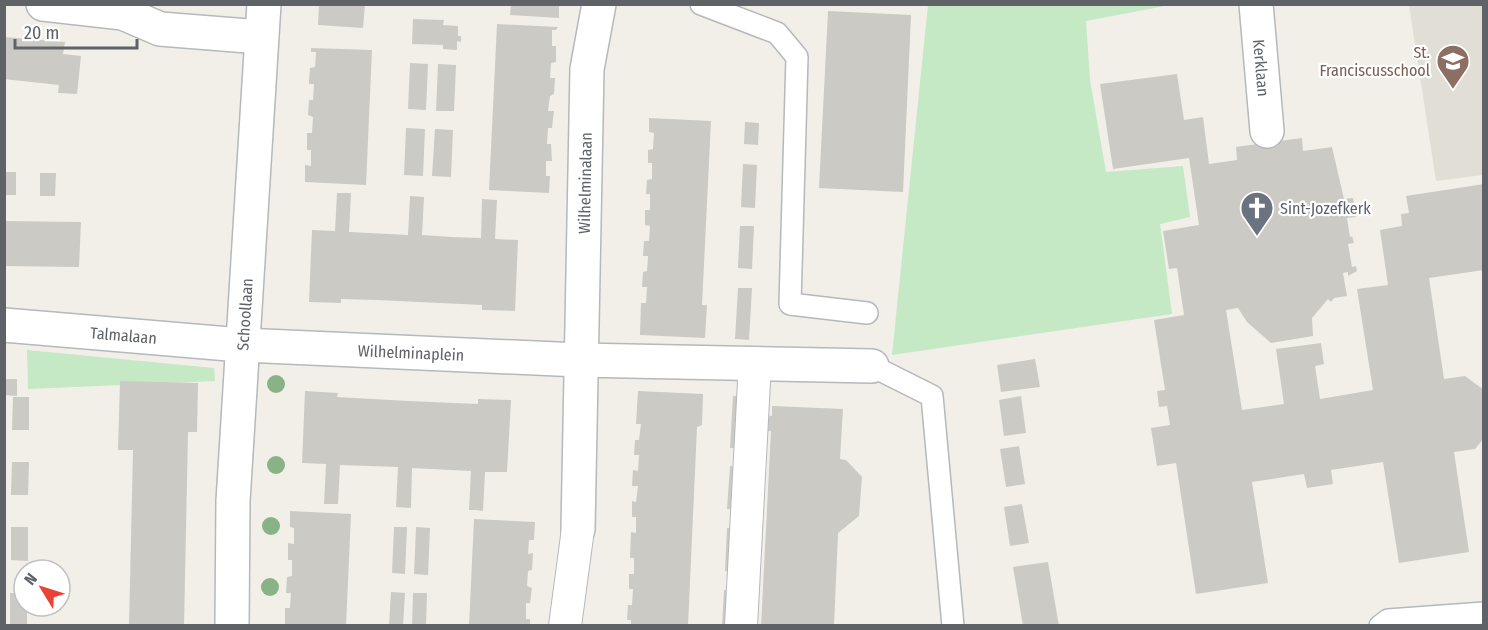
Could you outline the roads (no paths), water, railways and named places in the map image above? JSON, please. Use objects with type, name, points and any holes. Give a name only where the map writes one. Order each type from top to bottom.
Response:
[{"type":"street","points":[[43,4],[123,13],[160,29],[261,38]]},
{"type":"street","name":"Schoollaan","points":[[232,626],[233,501],[241,345],[264,4]]},
{"type":"street","name":"Wilhelminalaan","points":[[565,626],[578,529],[579,360],[587,69],[599,4]]},
{"type":"street","name":"Kerklaan","points":[[1256,4],[1267,131]]},
{"type":"street","name":"Talmalaan","points":[[4,326],[241,345]]},
{"type":"street","name":"Wilhelminaplein","points":[[241,345],[579,360]]},
{"type":"street","points":[[579,360],[872,366]]},
{"type":"street","points":[[741,626],[755,363]]},
{"type":"lane","points":[[701,4],[777,33],[797,57],[790,304],[867,314]]},
{"type":"lane","points":[[872,366],[932,396],[953,626]]},
{"type":"lane","points":[[1380,626],[1388,620],[1484,613]]},
{"type":"place","name":"St. Franciscusschool","points":[[1453,90]]},
{"type":"place","name":"Sint-Jozefkerk","points":[[1257,237]]}]
